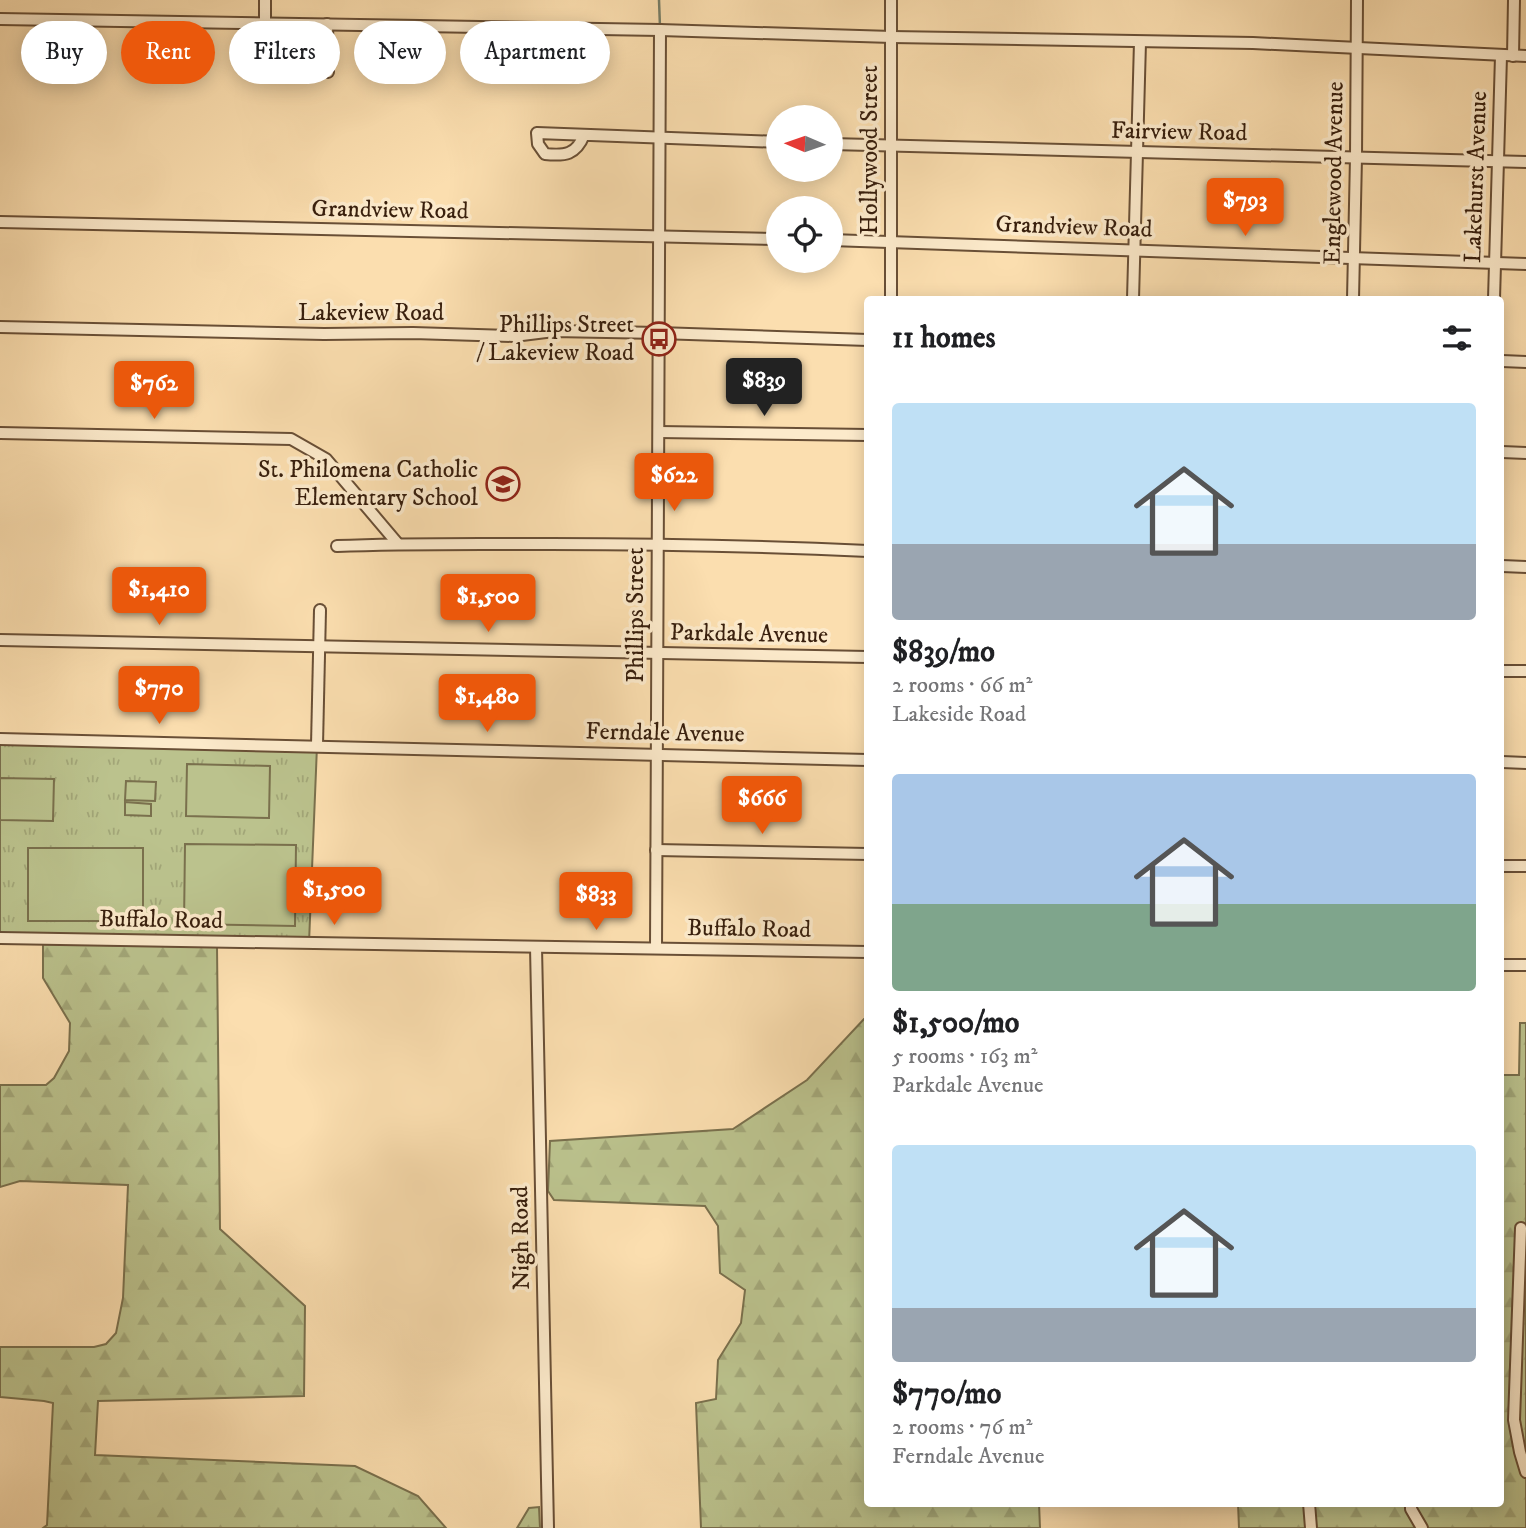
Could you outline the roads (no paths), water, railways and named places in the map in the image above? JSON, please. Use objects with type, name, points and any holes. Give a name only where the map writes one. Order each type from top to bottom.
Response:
[{"type":"street","points":[[265,0],[265,21]]},
{"type":"street","name":"Hollywood Street","points":[[891,0],[891,296]]},
{"type":"street","name":"Englewood Avenue","points":[[1353,296],[1357,0]]},
{"type":"street","points":[[1513,56],[1514,0]]},
{"type":"street","points":[[0,19],[229,22]]},
{"type":"street","points":[[340,24],[1253,43],[1526,56]]},
{"type":"street","name":"Phillips Street","points":[[656,948],[659,432],[657,30]]},
{"type":"street","points":[[1133,296],[1140,42]]},
{"type":"street","name":"Lakehurst Avenue","points":[[1494,296],[1501,56]]},
{"type":"street","points":[[584,135],[766,142]]},
{"type":"street","name":"Fairview Road","points":[[844,144],[1526,162]]},
{"type":"street","name":"Grandview Road","points":[[0,222],[766,239]]},
{"type":"street","name":"Grandview Road","points":[[843,240],[1526,264]]},
{"type":"street","name":"Lakeview Road","points":[[0,327],[514,336],[554,331],[864,340]]},
{"type":"street","points":[[1504,361],[1526,362]]},
{"type":"street","points":[[659,432],[864,435]]},
{"type":"street","points":[[0,433],[291,439],[326,459],[398,544]]},
{"type":"street","points":[[1504,452],[1526,453]]},
{"type":"street","points":[[337,546],[657,544],[864,551]]},
{"type":"street","points":[[1504,566],[1526,567]]},
{"type":"street","points":[[317,745],[320,610]]},
{"type":"street","name":"Parkdale Avenue","points":[[0,640],[864,657]]},
{"type":"street","points":[[1504,671],[1526,671]]},
{"type":"street","name":"Ferndale Avenue","points":[[0,739],[864,760]]},
{"type":"street","points":[[1504,762],[1526,764]]},
{"type":"street","points":[[656,850],[864,855]]},
{"type":"street","points":[[1504,866],[1526,866]]},
{"type":"street","name":"Buffalo Road","points":[[0,938],[864,952]]},
{"type":"street","name":"Nigh Road","points":[[536,947],[548,1528]]},
{"type":"street","points":[[1504,965],[1526,965]]},
{"type":"street","points":[[1521,1228],[1514,1420],[1526,1472]]},
{"type":"street","points":[[1309,1507],[1311,1528]]},
{"type":"street","points":[[1411,1507],[1422,1528]]},
{"type":"waterway","points":[[659,0],[660,27]]},
{"type":"place","name":"Phillips Street / Lakeview Road","points":[[659,339]]},
{"type":"place","name":"St. Philomena Catholic Elementary School","points":[[503,484]]}]
